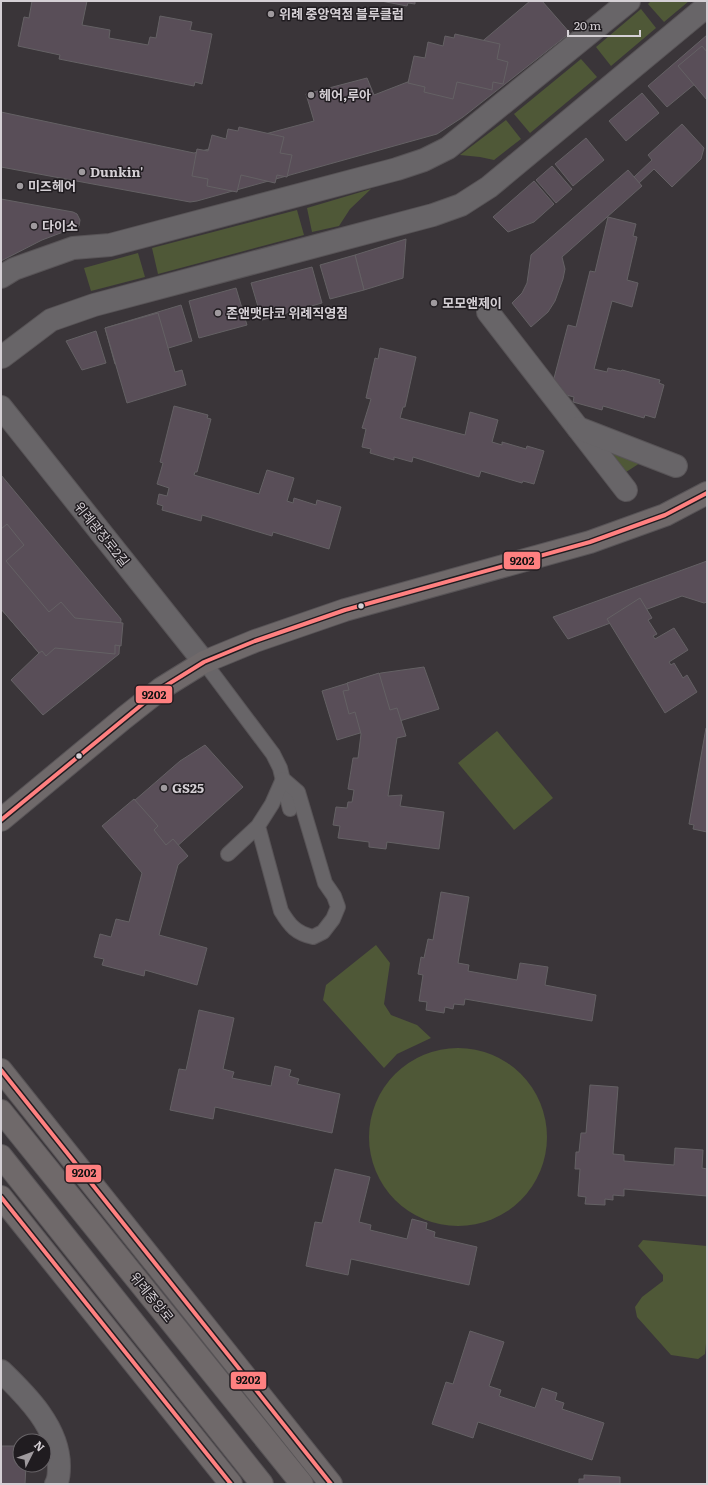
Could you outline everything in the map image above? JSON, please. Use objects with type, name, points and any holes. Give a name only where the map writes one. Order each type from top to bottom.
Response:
[{"type":"main road","points":[[1,820],[162,688],[204,662],[255,641],[345,610],[590,542],[665,515],[707,493]]},
{"type":"main road","name":"위례중앙로","points":[[1,1070],[331,1484]]},
{"type":"main road","name":"위례중앙로","points":[[1,1110],[302,1484]]},
{"type":"main road","points":[[1,1156],[262,1484]]},
{"type":"main road","points":[[1,1197],[231,1484]]},
{"type":"street","points":[[1,277],[14,269],[73,248],[110,245],[382,173],[424,160],[448,148],[629,1]]},
{"type":"street","points":[[2,357],[51,320],[94,305],[443,218],[489,187],[707,6]]},
{"type":"street","points":[[488,312],[626,490]]},
{"type":"street","name":"위례광장로2길","points":[[1,407],[204,662]]},
{"type":"street","points":[[578,428],[676,466]]},
{"type":"street","points":[[1,1372],[20,1389],[32,1403],[52,1433],[59,1459],[59,1472],[56,1484]]},
{"type":"lane","points":[[204,662],[273,754],[280,768],[290,809]]},
{"type":"lane","points":[[228,854],[258,826],[272,804],[283,779]]},
{"type":"lane","points":[[258,826],[281,911],[288,923],[301,934],[313,937],[322,932],[333,919],[338,907],[334,896],[325,883],[298,792],[283,779]]},
{"type":"green space","points":[[651,1],[689,1],[664,22],[648,4]]},
{"type":"green space","points":[[641,9],[656,28],[611,66],[596,47]]},
{"type":"green space","points":[[581,59],[597,77],[530,133],[514,114]]},
{"type":"green space","points":[[506,120],[521,139],[494,160],[460,155]]},
{"type":"green space","points":[[371,189],[350,209],[339,226],[312,232],[307,208]]},
{"type":"green space","points":[[297,210],[304,235],[158,274],[152,248]]},
{"type":"green space","points":[[138,253],[145,277],[91,291],[84,268]]},
{"type":"green space","points":[[601,443],[640,463],[623,474]]},
{"type":"green space","points":[[497,731],[553,798],[514,830],[458,763]]},
{"type":"green space","points":[[376,945],[390,963],[384,1004],[391,1015],[417,1025],[431,1038],[397,1054],[384,1068],[323,1000],[326,985]]},
{"type":"green space","points":[[449,1048],[467,1048],[492,1055],[507,1063],[521,1074],[532,1088],[540,1103],[547,1128],[547,1146],[540,1171],[532,1186],[521,1200],[507,1211],[484,1222],[467,1226],[449,1226],[432,1222],[416,1215],[402,1206],[389,1193],[380,1179],[373,1163],[369,1146],[369,1128],[373,1111],[380,1095],[389,1081],[402,1068],[416,1059],[432,1052]]},
{"type":"green space","points":[[643,1240],[707,1246],[707,1333],[705,1354],[698,1359],[671,1355],[637,1317],[635,1307],[642,1297],[663,1281],[663,1275],[638,1246]]},
{"type":"building","points":[[32,1],[87,1],[82,25],[110,30],[109,38],[148,45],[150,37],[156,38],[160,16],[192,22],[190,30],[212,34],[202,84],[195,82],[194,86],[59,59],[60,55],[18,46],[24,17],[29,18]]},
{"type":"building","points":[[381,1],[415,1],[415,4],[408,3],[407,6]]},
{"type":"building","points":[[530,1],[542,1],[570,33],[463,117],[437,134],[190,202],[1,167],[1,112],[194,153],[314,121],[306,94],[367,78],[374,95],[423,76],[429,82],[472,50]]},
{"type":"building","points":[[455,34],[500,44],[497,59],[508,62],[503,84],[493,82],[492,90],[457,82],[453,99],[424,92],[425,87],[408,83],[414,56],[425,58],[428,42],[443,46],[445,36],[454,38]]},
{"type":"building","points":[[707,35],[707,74],[667,107],[648,86]]},
{"type":"building","points":[[702,46],[707,52],[707,100],[678,66]]},
{"type":"building","points":[[642,93],[659,113],[626,141],[609,121]]},
{"type":"building","points":[[682,124],[704,148],[701,159],[672,187],[654,169],[639,183],[634,177],[652,160],[648,155]]},
{"type":"building","points":[[239,127],[284,137],[280,153],[292,155],[287,177],[277,175],[275,183],[241,175],[237,192],[207,186],[208,179],[192,176],[197,149],[208,151],[212,135],[226,139],[228,129],[238,131]]},
{"type":"building","points":[[586,138],[604,160],[573,186],[555,164]]},
{"type":"building","points":[[552,166],[572,189],[556,203],[536,180]]},
{"type":"building","points":[[628,170],[642,186],[562,257],[565,269],[555,301],[548,312],[531,327],[512,303],[522,293],[527,283],[531,255]]},
{"type":"building","points":[[534,181],[554,204],[534,222],[508,232],[493,217]]},
{"type":"building","points":[[1,199],[73,212],[77,214],[80,220],[79,226],[42,240],[1,261]]},
{"type":"building","points":[[608,217],[636,224],[633,236],[637,237],[627,280],[638,283],[632,307],[612,301],[594,369],[607,372],[608,368],[622,370],[660,380],[659,383],[664,385],[655,418],[645,415],[644,418],[603,406],[602,410],[573,402],[574,397],[554,392],[553,382],[568,325],[576,327],[590,271],[595,272]]},
{"type":"building","points":[[406,239],[403,278],[364,290],[355,255]]},
{"type":"building","points":[[355,255],[364,290],[330,299],[320,265]]},
{"type":"building","points":[[312,267],[322,303],[262,320],[251,283]]},
{"type":"building","name":"존앤맷타코 위례직영점","points":[[236,288],[247,325],[199,338],[189,301]]},
{"type":"building","points":[[181,305],[192,341],[115,364],[105,328]]},
{"type":"building","points":[[158,313],[175,372],[182,370],[186,385],[127,403],[105,328]]},
{"type":"building","points":[[96,331],[106,363],[82,370],[66,341]]},
{"type":"building","points":[[380,348],[416,357],[405,407],[403,407],[400,418],[465,435],[470,412],[498,420],[492,442],[502,445],[502,442],[526,449],[527,446],[544,451],[534,484],[523,481],[522,483],[481,471],[479,477],[413,457],[412,462],[394,457],[394,460],[370,453],[371,449],[362,447],[366,429],[362,428],[371,399],[366,398],[375,358],[378,359]]},
{"type":"building","points":[[174,406],[208,415],[207,418],[211,419],[197,472],[195,472],[194,475],[259,494],[267,470],[294,478],[287,501],[293,503],[294,498],[316,505],[317,500],[341,507],[329,549],[273,532],[272,536],[202,515],[201,521],[162,510],[163,506],[157,504],[159,494],[167,496],[169,488],[157,484],[163,463],[160,462]]},
{"type":"building","points":[[1,475],[121,619],[119,654],[43,715],[11,680],[39,653],[1,609]]},
{"type":"building","points":[[7,524],[24,545],[6,561],[49,612],[61,602],[75,618],[123,623],[121,646],[115,645],[115,654],[55,648],[46,656],[42,651],[39,653],[1,609],[1,529]]},
{"type":"building","points":[[707,561],[707,602],[704,603],[682,596],[568,639],[553,617]]},
{"type":"building","points":[[640,598],[652,618],[648,620],[657,634],[653,636],[655,639],[674,628],[688,650],[669,662],[671,665],[674,663],[683,678],[687,675],[697,692],[665,713],[607,619]]},
{"type":"building","points":[[424,667],[439,709],[337,740],[322,691],[381,673]]},
{"type":"building","points":[[379,673],[390,710],[397,708],[406,736],[397,738],[388,796],[402,795],[400,806],[444,812],[439,849],[387,842],[386,849],[369,847],[369,842],[338,838],[340,826],[333,825],[336,807],[347,808],[348,802],[352,802],[354,790],[348,789],[353,758],[358,758],[361,734],[355,712],[349,714],[343,691],[349,690],[347,683]]},
{"type":"building","points":[[706,728],[707,832],[693,829],[694,825],[689,824]]},
{"type":"building","points":[[205,745],[243,787],[145,875],[104,827],[180,761]]},
{"type":"building","points":[[134,799],[158,826],[154,830],[166,845],[173,839],[188,856],[178,865],[159,935],[207,948],[197,985],[145,970],[144,976],[102,965],[104,959],[94,957],[100,934],[111,937],[116,919],[129,922],[142,873],[102,826]]},
{"type":"building","points":[[441,892],[469,897],[458,963],[469,965],[468,971],[517,980],[520,963],[548,967],[545,985],[596,995],[592,1021],[465,999],[464,1005],[454,1004],[453,1009],[445,1007],[444,1013],[426,1010],[427,1002],[419,1001],[423,975],[418,974],[421,957],[424,958],[428,939],[433,940]]},
{"type":"building","points":[[199,1010],[234,1018],[223,1069],[234,1072],[232,1078],[271,1086],[275,1066],[291,1070],[289,1076],[299,1079],[297,1084],[340,1094],[332,1133],[215,1107],[213,1119],[170,1110],[179,1069],[186,1070]]},
{"type":"building","points":[[590,1085],[618,1087],[613,1154],[624,1155],[624,1161],[674,1165],[675,1148],[703,1150],[702,1168],[707,1169],[707,1196],[624,1189],[624,1196],[613,1195],[613,1200],[605,1199],[605,1205],[585,1204],[586,1197],[578,1196],[580,1169],[575,1169],[576,1152],[579,1152],[581,1133],[586,1133]]},
{"type":"building","points":[[335,1169],[370,1177],[359,1222],[371,1225],[370,1230],[407,1239],[412,1219],[427,1223],[426,1229],[435,1232],[434,1237],[477,1247],[469,1285],[351,1259],[348,1275],[306,1266],[315,1222],[322,1223]]},
{"type":"building","points":[[470,1331],[504,1342],[489,1386],[501,1390],[499,1396],[535,1408],[542,1388],[557,1393],[555,1400],[564,1403],[562,1409],[604,1423],[592,1460],[478,1422],[473,1438],[432,1424],[446,1382],[453,1384]]},
{"type":"building","points":[[1,1446],[12,1446],[12,1473],[26,1473],[25,1484],[1,1484]]},
{"type":"building","points":[[584,1475],[620,1477],[620,1484],[579,1484],[579,1479],[584,1479]]},
{"type":"transit line","name":"9202","points":[[1,820],[162,688],[204,662],[255,641],[345,610],[590,542],[665,515],[707,493]]},
{"type":"transit line","name":"9202","points":[[1,1070],[331,1484]]},
{"type":"transit line","name":"9202","points":[[1,1197],[231,1484]]},
{"type":"place","name":"위례 중앙역점 블루클럽","points":[[271,14]]},
{"type":"place","name":"헤어,루아","points":[[311,95]]},
{"type":"place","name":"Dunkin'","points":[[82,172]]},
{"type":"place","name":"미즈헤어","points":[[20,186]]},
{"type":"place","name":"다이소","points":[[34,226]]},
{"type":"place","name":"모모앤제이","points":[[434,303]]},
{"type":"place","name":"존앤맷타코 위례직영점","points":[[218,313]]},
{"type":"place","name":"GS25","points":[[164,788]]}]
